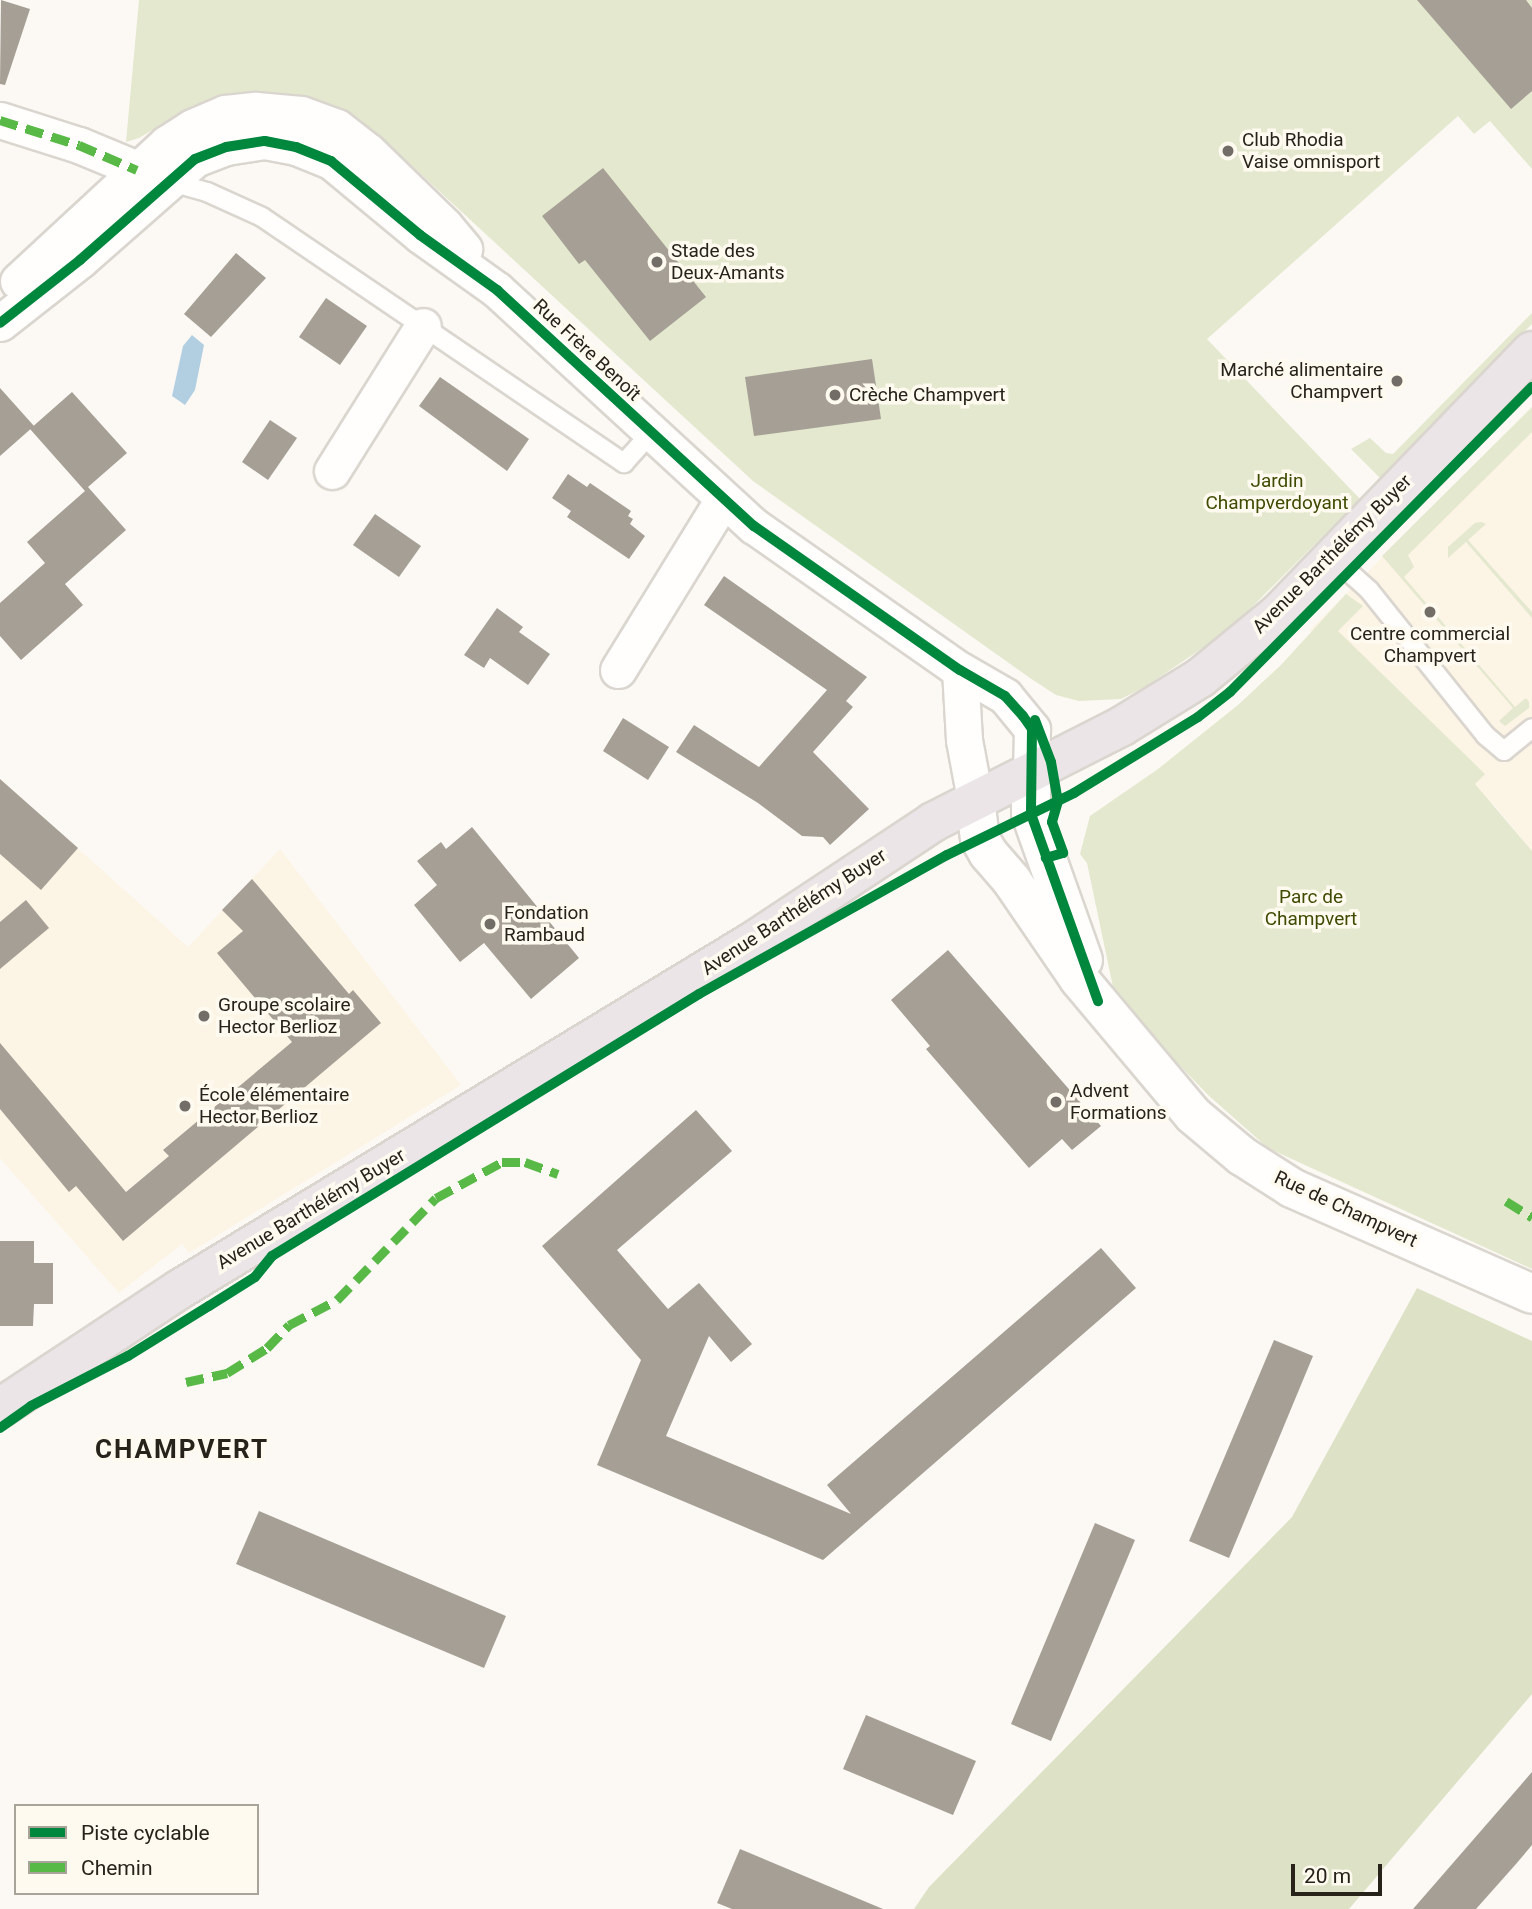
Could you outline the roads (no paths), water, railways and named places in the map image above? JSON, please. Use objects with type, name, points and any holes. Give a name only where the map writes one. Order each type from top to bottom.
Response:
[{"type":"main road","name":"Avenue Barthélémy Buyer","points":[[0,1408],[180,1289],[722,960],[933,822],[1122,726],[1200,678],[1279,613],[1532,351]]},
{"type":"street","name":"Rue Frère Benoît","points":[[153,175],[166,144],[192,127],[225,113],[256,110],[301,114],[337,127],[368,151],[445,226],[497,290],[754,526],[960,670],[1005,696],[1032,729],[1031,772]]},
{"type":"street","points":[[0,120],[79,145],[153,175]]},
{"type":"street","points":[[0,297],[153,175]]},
{"type":"street","points":[[0,323],[80,260],[153,175]]},
{"type":"street","points":[[332,471],[423,326]]},
{"type":"street","points":[[618,670],[723,499]]},
{"type":"street","points":[[960,670],[964,740],[975,799]]},
{"type":"street","name":"Rue de Champvert","points":[[1031,772],[1031,814],[1098,1001]]},
{"type":"street","name":"Rue de Champvert","points":[[975,799],[981,839],[988,853],[1098,1001],[1193,1115],[1242,1156],[1292,1188],[1532,1294]]},
{"type":"lane","points":[[153,175],[207,192],[262,217],[624,463],[651,433]]},
{"type":"lane","points":[[1332,557],[1369,590],[1485,735],[1504,751],[1532,728]]},
{"type":"water","points":[[192,335],[204,345],[195,390],[185,405],[172,396],[183,346]]},
{"type":"place","name":"Club Rhodia Vaise omnisport","points":[[1228,151]]},
{"type":"place","name":"Stade des Deux-Amants","points":[[657,262]]},
{"type":"place","name":"Marché alimentaire Champvert","points":[[1397,381]]},
{"type":"place","name":"Crèche Champvert","points":[[835,395]]},
{"type":"place","name":"Centre commercial Champvert","points":[[1430,612]]},
{"type":"place","name":"Fondation Rambaud","points":[[490,924]]},
{"type":"place","name":"Groupe scolaire Hector Berlioz","points":[[204,1016]]},
{"type":"place","name":"Advent Formations","points":[[1056,1102]]},
{"type":"place","name":"École élémentaire Hector Berlioz","points":[[185,1106]]},
{"type":"district","name":"CHAMPVERT","points":[[182,1450]]},
{"type":"park label","name":"Jardin Champverdoyant","points":[[1277,492]]},
{"type":"park label","name":"Parc de Champvert","points":[[1311,908]]}]
